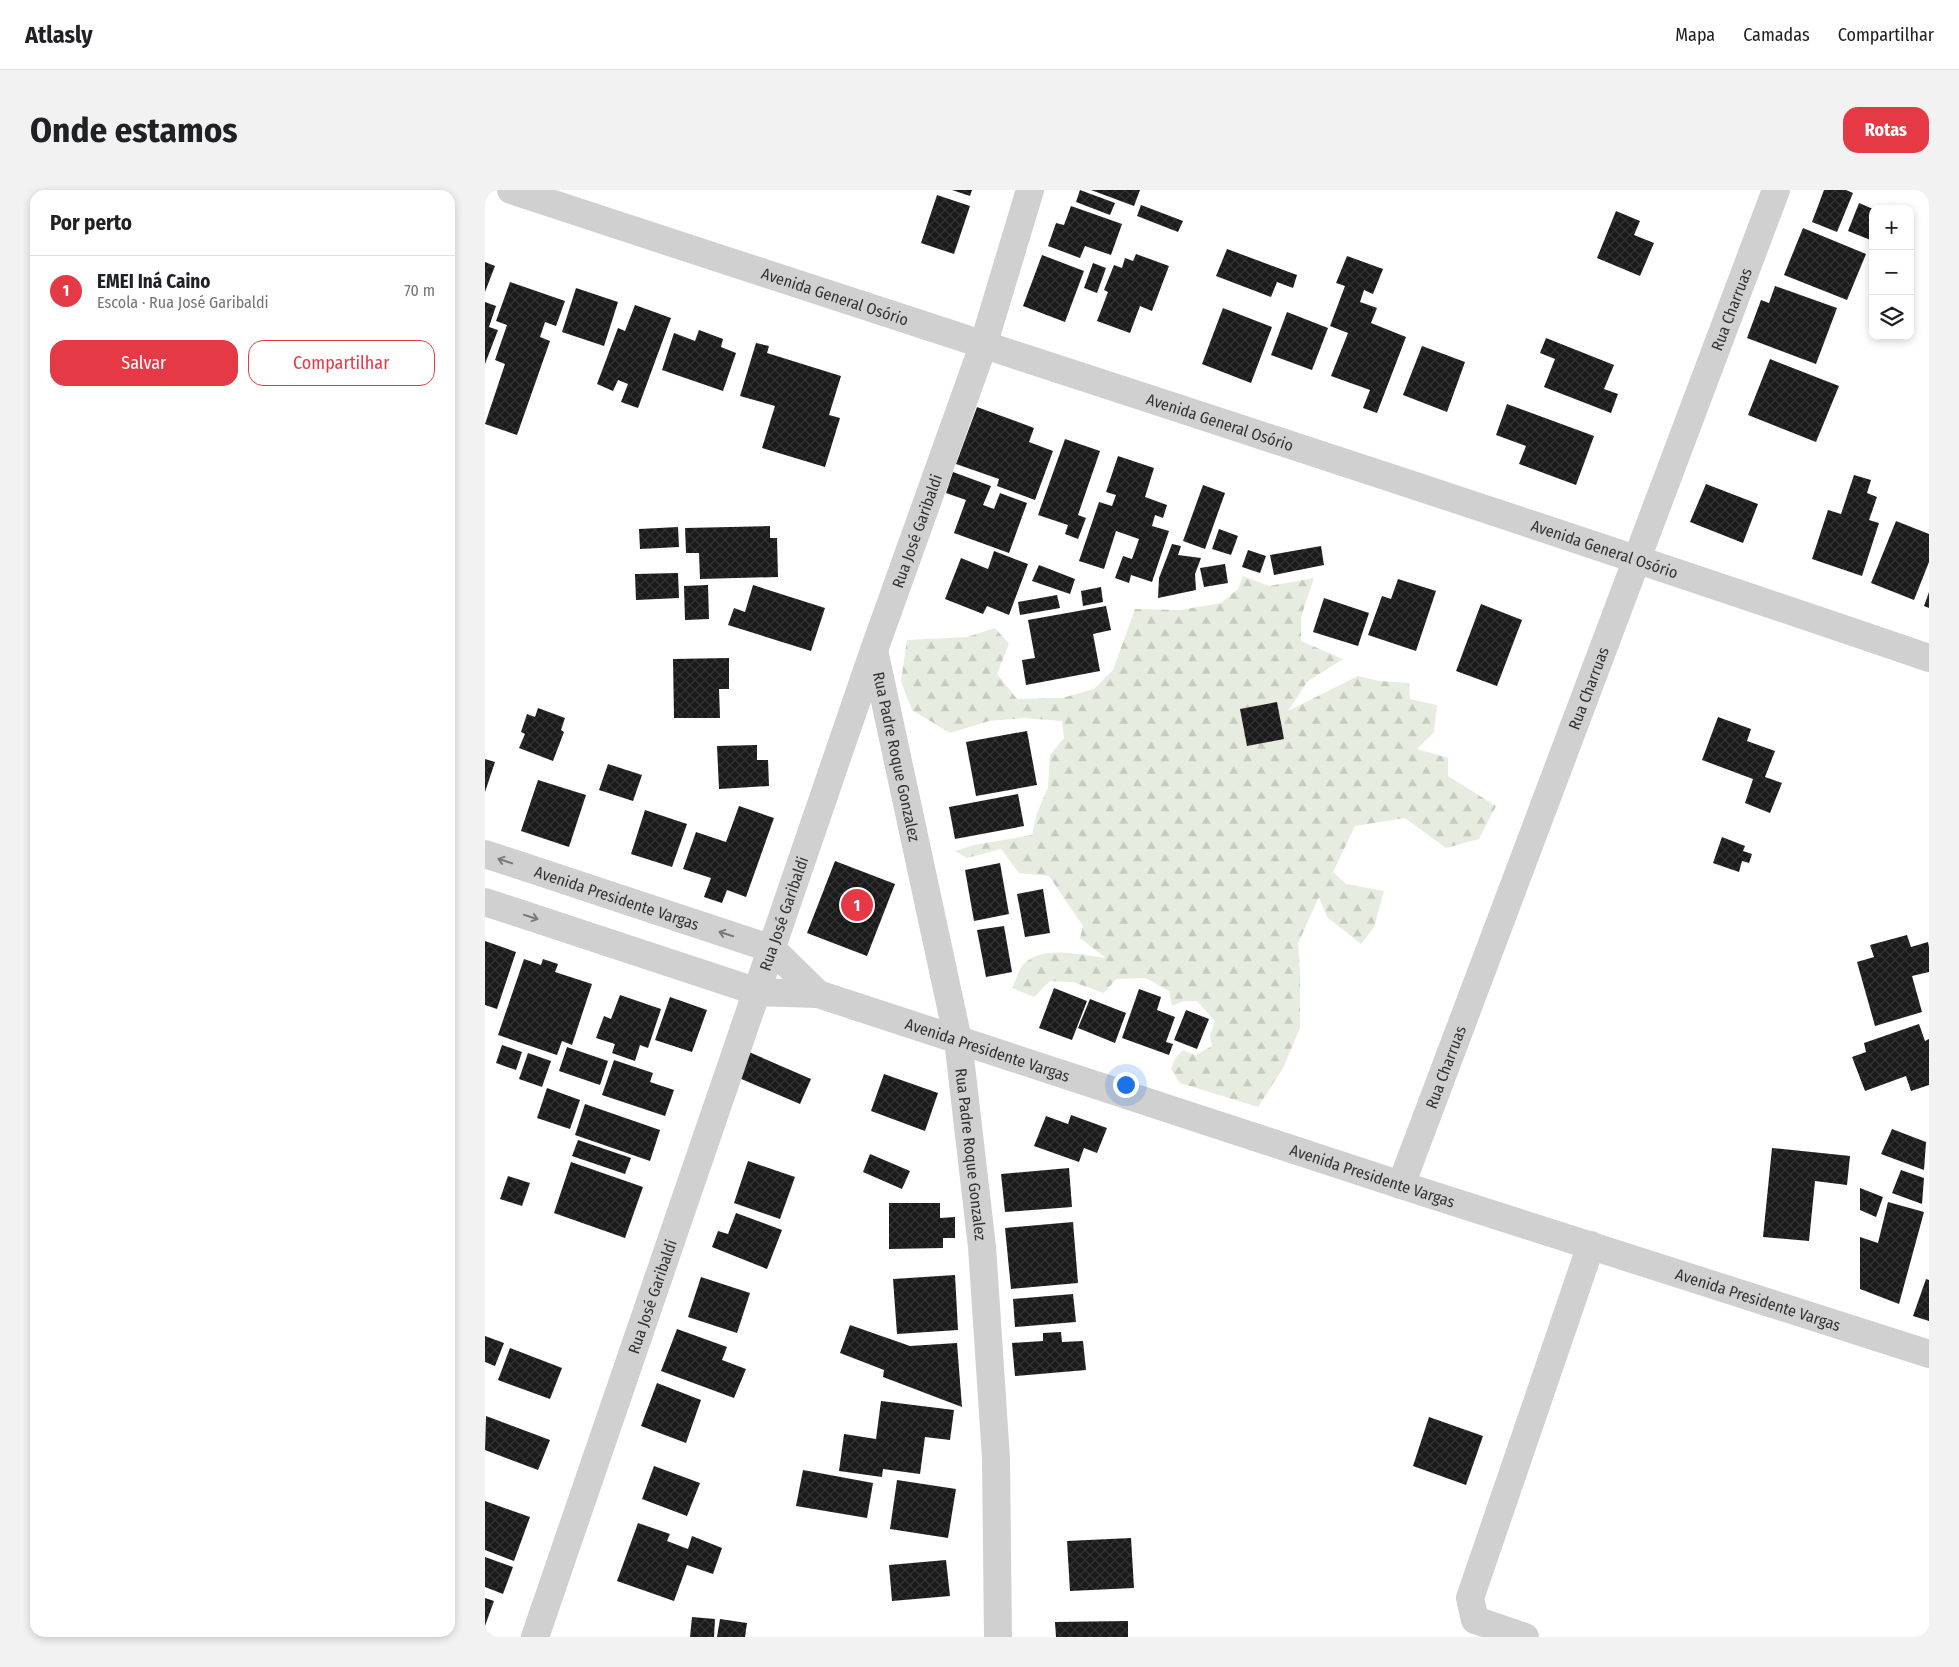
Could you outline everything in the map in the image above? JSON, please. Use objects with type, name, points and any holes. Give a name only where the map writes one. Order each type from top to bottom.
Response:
[{"type":"street","name":"Avenida General Osório","points":[[511,190],[983,346],[1637,558],[1929,658]]},
{"type":"street","name":"Rua José Garibaldi","points":[[535,1637],[874,650],[983,346],[1030,190]]},
{"type":"street","name":"Rua Charruas","points":[[1401,1185],[1776,190]]},
{"type":"street","name":"Rua Padre Roque Gonzalez","points":[[874,650],[958,1040],[982,1247],[995,1458],[998,1637]]},
{"type":"street","name":"Avenida Presidente Vargas","points":[[485,854],[772,949],[818,994]]},
{"type":"street","name":"Avenida Presidente Vargas","points":[[485,902],[758,992],[818,994],[1401,1185],[1929,1354]]},
{"type":"street","points":[[1525,1637],[1475,1620],[1469,1598],[1591,1245]]},
{"type":"green space","points":[[1243,576],[1269,586],[1314,578],[1301,617],[1301,641],[1343,659],[1307,682],[1288,711],[1358,676],[1379,681],[1409,683],[1410,699],[1437,705],[1434,732],[1417,749],[1448,758],[1448,776],[1496,806],[1479,839],[1446,848],[1405,818],[1355,826],[1333,872],[1346,884],[1384,891],[1374,927],[1361,944],[1327,917],[1319,897],[1298,943],[1300,1028],[1283,1068],[1258,1107],[1180,1083],[1171,1069],[1176,1057],[1183,1050],[1195,1055],[1212,1046],[1210,1035],[1215,1021],[1197,1001],[1184,1001],[1172,1006],[1169,991],[1146,978],[1116,979],[1104,993],[1073,982],[1050,981],[1034,997],[1012,988],[1022,966],[1032,958],[1042,954],[1063,953],[1106,958],[1080,938],[1083,926],[1049,876],[1019,873],[1001,849],[967,858],[955,851],[974,845],[1032,835],[1037,813],[1048,788],[1050,755],[1064,738],[1062,721],[1024,718],[989,721],[950,733],[912,710],[901,681],[907,640],[967,637],[995,628],[1009,644],[997,674],[1017,699],[1062,698],[1094,689],[1113,670],[1135,609],[1180,610],[1221,603],[1238,589]]},
{"type":"building","points":[[952,190],[972,190],[970,196]]},
{"type":"building","points":[[1080,190],[1115,203],[1110,215],[1076,202]]},
{"type":"building","points":[[1091,190],[1140,190],[1134,206]]},
{"type":"building","points":[[1824,190],[1846,190],[1853,193],[1837,232],[1812,222]]},
{"type":"building","points":[[937,195],[970,206],[954,254],[921,243]]},
{"type":"building","points":[[1859,203],[1869,207],[1869,239],[1848,231]]},
{"type":"building","points":[[1141,205],[1183,221],[1178,232],[1137,216]]},
{"type":"building","points":[[1071,206],[1122,224],[1111,255],[1085,246],[1080,258],[1048,246],[1056,223],[1064,225]]},
{"type":"building","points":[[1616,211],[1640,221],[1634,235],[1654,243],[1640,276],[1597,258]]},
{"type":"building","points":[[1803,228],[1866,254],[1847,300],[1784,275]]},
{"type":"building","points":[[1227,249],[1297,275],[1293,288],[1277,282],[1271,297],[1216,276]]},
{"type":"building","points":[[1136,254],[1169,266],[1152,311],[1140,306],[1130,333],[1097,321],[1108,292],[1104,290],[1114,265],[1122,268],[1125,258],[1133,261]]},
{"type":"building","points":[[1042,255],[1084,271],[1065,322],[1023,306]]},
{"type":"building","points":[[1347,256],[1383,269],[1373,294],[1364,290],[1360,302],[1377,308],[1371,323],[1406,337],[1377,413],[1363,408],[1370,390],[1331,376],[1348,333],[1330,326],[1345,286],[1336,283]]},
{"type":"building","points":[[485,262],[495,266],[485,292]]},
{"type":"building","points":[[1093,263],[1106,268],[1097,293],[1084,288]]},
{"type":"building","points":[[510,282],[565,301],[556,326],[545,322],[540,337],[550,341],[517,435],[485,424],[505,364],[495,360],[507,325],[496,321]]},
{"type":"building","points":[[1775,286],[1837,308],[1816,364],[1747,338],[1761,300],[1769,303]]},
{"type":"building","points":[[576,288],[618,302],[604,346],[562,332]]},
{"type":"building","points":[[485,302],[496,306],[489,327],[498,330],[485,364]]},
{"type":"building","points":[[635,305],[671,318],[638,408],[621,402],[628,384],[618,380],[613,391],[597,384],[618,328],[625,331]]},
{"type":"building","points":[[1223,308],[1272,327],[1251,383],[1202,364]]},
{"type":"building","points":[[1287,312],[1328,328],[1312,370],[1271,355]]},
{"type":"building","points":[[699,330],[723,339],[721,347],[736,353],[723,391],[662,370],[674,333],[695,341]]},
{"type":"building","points":[[1546,338],[1614,365],[1604,389],[1618,394],[1611,413],[1544,387],[1555,359],[1540,353]]},
{"type":"building","points":[[756,343],[769,346],[767,353],[841,376],[829,415],[840,418],[825,467],[762,448],[775,406],[740,396]]},
{"type":"building","points":[[1422,346],[1465,362],[1447,412],[1403,395]]},
{"type":"building","points":[[1770,359],[1839,386],[1816,442],[1748,415]]},
{"type":"building","points":[[1507,404],[1594,436],[1576,485],[1519,464],[1526,446],[1496,435]]},
{"type":"building","points":[[977,407],[1034,428],[1029,442],[1053,451],[1035,500],[997,486],[999,479],[956,464]]},
{"type":"building","points":[[1065,439],[1100,451],[1078,515],[1086,518],[1078,539],[1065,534],[1068,525],[1038,515]]},
{"type":"building","points":[[1118,456],[1154,468],[1145,497],[1167,505],[1163,518],[1155,515],[1152,526],[1169,531],[1152,582],[1131,575],[1129,583],[1115,578],[1123,556],[1132,559],[1139,539],[1116,531],[1104,569],[1079,561],[1099,502],[1112,506],[1116,495],[1106,492]]},
{"type":"building","points":[[953,472],[991,486],[983,505],[994,509],[1000,493],[1027,503],[1009,553],[954,533],[966,500],[946,493]]},
{"type":"building","points":[[1854,475],[1871,480],[1867,493],[1877,497],[1869,520],[1879,523],[1862,576],[1812,559],[1828,510],[1841,514]]},
{"type":"building","points":[[1706,484],[1758,504],[1743,543],[1690,522]]},
{"type":"building","points":[[1203,485],[1225,493],[1205,549],[1183,541]]},
{"type":"building","points":[[1896,521],[1929,534],[1929,562],[1914,600],[1871,583]]},
{"type":"building","points":[[770,526],[770,538],[777,538],[778,577],[700,579],[699,553],[686,553],[685,528]]},
{"type":"building","points":[[678,527],[679,547],[640,549],[639,529]]},
{"type":"building","points":[[1219,529],[1238,536],[1231,555],[1212,549]]},
{"type":"building","points":[[1172,544],[1181,546],[1178,555],[1201,558],[1195,574],[1196,590],[1158,598],[1159,578]]},
{"type":"building","points":[[1321,546],[1324,565],[1274,575],[1270,555]]},
{"type":"building","points":[[1248,550],[1266,556],[1260,573],[1242,567]]},
{"type":"building","points":[[994,551],[1028,564],[1009,615],[987,606],[983,614],[945,599],[961,558],[988,569]]},
{"type":"building","points":[[1225,564],[1228,583],[1204,587],[1200,568]]},
{"type":"building","points":[[1039,565],[1075,579],[1070,594],[1032,581]]},
{"type":"building","points":[[678,573],[679,598],[636,600],[635,574]]},
{"type":"building","points":[[1398,579],[1436,591],[1416,651],[1368,635],[1382,596],[1391,599]]},
{"type":"building","points":[[708,585],[709,619],[685,620],[684,586]]},
{"type":"building","points":[[753,585],[825,608],[811,651],[728,625],[734,608],[745,612]]},
{"type":"building","points":[[1101,587],[1103,602],[1083,606],[1081,591]]},
{"type":"building","points":[[1929,592],[1929,608],[1924,606]]},
{"type":"building","points":[[1057,595],[1060,608],[1020,615],[1018,602]]},
{"type":"building","points":[[1324,598],[1369,613],[1358,646],[1313,632]]},
{"type":"building","points":[[1481,604],[1522,620],[1497,686],[1456,671]]},
{"type":"building","points":[[1106,606],[1111,630],[1093,634],[1100,671],[1026,685],[1022,660],[1035,658],[1028,620]]},
{"type":"building","points":[[729,658],[729,689],[719,689],[720,718],[674,718],[673,659]]},
{"type":"building","points":[[1277,702],[1284,739],[1247,746],[1240,709]]},
{"type":"building","points":[[538,708],[565,718],[561,730],[564,732],[553,761],[519,748],[525,734],[521,732],[527,714],[535,717]]},
{"type":"building","points":[[1718,717],[1751,729],[1747,741],[1775,751],[1765,777],[1782,783],[1770,813],[1745,803],[1753,779],[1702,760]]},
{"type":"building","points":[[1027,731],[1037,785],[976,796],[966,742]]},
{"type":"building","points":[[757,745],[757,760],[768,760],[769,786],[719,789],[717,746]]},
{"type":"building","points":[[485,759],[495,762],[485,792]]},
{"type":"building","points":[[608,764],[642,775],[633,801],[599,790]]},
{"type":"building","points":[[538,780],[586,795],[569,847],[521,831]]},
{"type":"building","points":[[1018,794],[1024,826],[955,839],[949,807]]},
{"type":"building","points":[[739,806],[774,818],[746,897],[727,890],[722,903],[704,897],[711,878],[683,869],[696,832],[726,842]]},
{"type":"building","points":[[645,810],[687,824],[672,867],[631,854]]},
{"type":"building","points":[[1722,837],[1745,846],[1743,851],[1752,854],[1749,863],[1742,861],[1739,872],[1713,863]]},
{"type":"building","points":[[835,861],[895,884],[867,956],[807,933]]},
{"type":"building","points":[[1000,863],[1009,914],[974,921],[965,870]]},
{"type":"building","points":[[1043,889],[1050,933],[1025,937],[1017,894]]},
{"type":"building","points":[[1004,926],[1012,972],[986,977],[977,930]]},
{"type":"building","points":[[1907,935],[1911,947],[1928,942],[1929,947],[1929,972],[1912,976],[1922,1012],[1875,1026],[1857,962],[1874,957],[1870,945]]},
{"type":"building","points":[[485,941],[516,952],[497,1009],[485,1005]]},
{"type":"building","points":[[524,959],[541,965],[543,959],[558,964],[555,972],[592,984],[572,1045],[562,1041],[557,1055],[498,1035]]},
{"type":"building","points":[[1054,988],[1087,1001],[1072,1040],[1039,1028]]},
{"type":"building","points":[[1139,989],[1161,997],[1157,1010],[1175,1017],[1166,1042],[1173,1044],[1169,1055],[1122,1038]]},
{"type":"building","points":[[620,995],[661,1009],[648,1048],[640,1045],[635,1061],[612,1053],[615,1044],[596,1038],[604,1016],[611,1019]]},
{"type":"building","points":[[670,997],[707,1010],[692,1052],[655,1040]]},
{"type":"building","points":[[1090,999],[1126,1013],[1115,1043],[1078,1028]]},
{"type":"building","points":[[1186,1010],[1209,1019],[1197,1049],[1174,1040]]},
{"type":"building","points":[[1919,1024],[1925,1041],[1929,1039],[1929,1085],[1911,1091],[1906,1076],[1865,1091],[1852,1057],[1866,1052],[1864,1043]]},
{"type":"building","points":[[502,1045],[522,1052],[516,1070],[496,1063]]},
{"type":"building","points":[[567,1047],[608,1061],[600,1085],[559,1071]]},
{"type":"building","points":[[749,1052],[811,1079],[800,1104],[739,1078]]},
{"type":"building","points":[[528,1053],[551,1061],[542,1087],[519,1079]]},
{"type":"building","points":[[614,1060],[653,1073],[650,1082],[674,1090],[665,1116],[602,1095]]},
{"type":"building","points":[[884,1074],[938,1093],[925,1131],[871,1111]]},
{"type":"building","points":[[547,1088],[580,1100],[570,1129],[537,1118]]},
{"type":"building","points":[[585,1104],[660,1130],[650,1161],[575,1135]]},
{"type":"building","points":[[1071,1115],[1107,1128],[1097,1153],[1084,1148],[1079,1162],[1034,1146],[1046,1116],[1068,1124]]},
{"type":"building","points":[[1892,1129],[1926,1142],[1924,1170],[1881,1154]]},
{"type":"building","points":[[578,1140],[631,1158],[625,1174],[572,1156]]},
{"type":"building","points":[[1772,1148],[1850,1156],[1847,1185],[1815,1181],[1809,1241],[1763,1237]]},
{"type":"building","points":[[870,1154],[910,1171],[902,1189],[863,1172]]},
{"type":"building","points":[[748,1161],[795,1177],[780,1219],[734,1203]]},
{"type":"building","points":[[571,1162],[643,1187],[625,1238],[554,1213]]},
{"type":"building","points":[[1069,1168],[1072,1207],[1005,1212],[1001,1174]]},
{"type":"building","points":[[1901,1170],[1924,1178],[1922,1204],[1892,1193]]},
{"type":"building","points":[[508,1176],[530,1183],[522,1206],[500,1199]]},
{"type":"building","points":[[1860,1188],[1883,1197],[1876,1217],[1860,1210]]},
{"type":"building","points":[[1888,1202],[1924,1212],[1899,1304],[1860,1289],[1860,1237],[1878,1243]]},
{"type":"building","points":[[889,1203],[940,1203],[940,1218],[955,1217],[955,1238],[943,1238],[943,1248],[889,1249]]},
{"type":"building","points":[[736,1213],[782,1230],[767,1269],[712,1247],[718,1231],[728,1234]]},
{"type":"building","points":[[1073,1222],[1078,1283],[1011,1289],[1005,1228]]},
{"type":"building","points":[[955,1275],[958,1330],[897,1334],[893,1279]]},
{"type":"building","points":[[701,1277],[750,1293],[737,1333],[688,1317]]},
{"type":"building","points":[[1926,1279],[1929,1280],[1929,1321],[1913,1316]]},
{"type":"building","points":[[1073,1294],[1076,1322],[1015,1327],[1013,1299]]},
{"type":"building","points":[[850,1325],[910,1346],[957,1343],[962,1407],[883,1377],[884,1370],[840,1353]]},
{"type":"building","points":[[677,1329],[727,1347],[722,1360],[746,1369],[734,1398],[661,1371]]},
{"type":"building","points":[[1061,1332],[1062,1342],[1083,1341],[1086,1370],[1015,1376],[1012,1343],[1043,1341],[1043,1333]]},
{"type":"building","points":[[485,1336],[504,1343],[495,1366],[485,1362]]},
{"type":"building","points":[[510,1348],[562,1368],[550,1399],[498,1380]]},
{"type":"building","points":[[657,1383],[701,1400],[686,1443],[641,1426]]},
{"type":"building","points":[[881,1401],[954,1410],[950,1440],[925,1437],[920,1474],[883,1469],[882,1477],[839,1471],[844,1434],[876,1439]]},
{"type":"building","points":[[486,1416],[550,1440],[538,1470],[485,1450]]},
{"type":"building","points":[[1429,1417],[1483,1436],[1466,1485],[1413,1466]]},
{"type":"building","points":[[654,1466],[700,1483],[687,1516],[642,1499]]},
{"type":"building","points":[[803,1470],[873,1483],[867,1518],[796,1506]]},
{"type":"building","points":[[897,1480],[956,1489],[948,1538],[890,1529]]},
{"type":"building","points":[[485,1501],[530,1517],[514,1561],[485,1550]]},
{"type":"building","points":[[638,1523],[670,1534],[667,1541],[688,1549],[692,1536],[722,1548],[713,1574],[687,1565],[674,1601],[617,1581]]},
{"type":"building","points":[[1131,1538],[1134,1588],[1070,1591],[1067,1541]]},
{"type":"building","points":[[485,1557],[513,1567],[503,1594],[485,1587]]},
{"type":"building","points":[[946,1560],[950,1596],[892,1601],[889,1565]]},
{"type":"building","points":[[485,1598],[494,1601],[485,1626]]},
{"type":"building","points":[[692,1617],[715,1619],[714,1637],[690,1637]]},
{"type":"building","points":[[720,1619],[747,1623],[745,1637],[717,1637]]},
{"type":"building","points":[[1128,1621],[1128,1637],[1056,1637],[1055,1622]]},
{"type":"place","name":"EMEI Iná Caino","points":[[857,905]]}]
